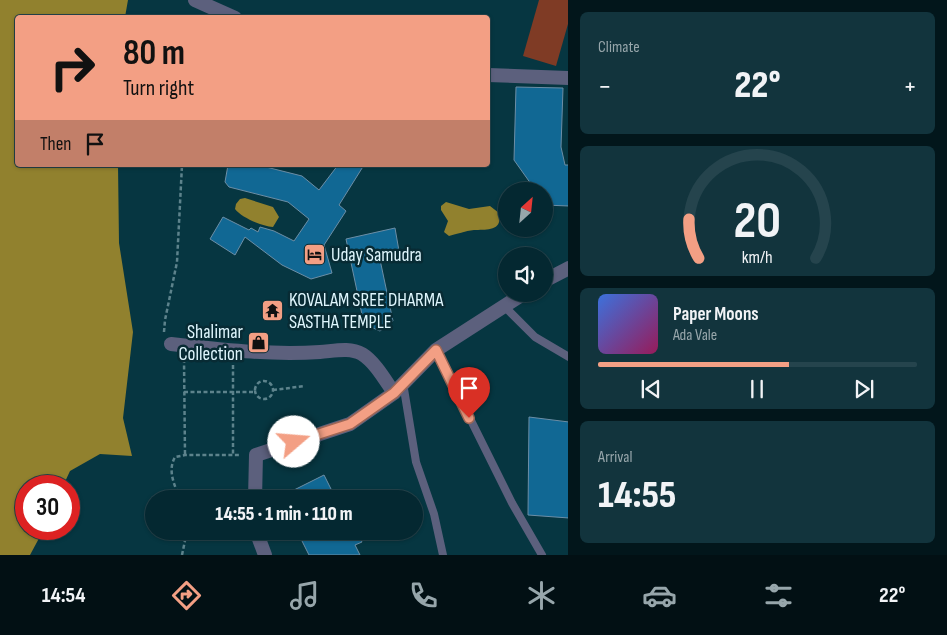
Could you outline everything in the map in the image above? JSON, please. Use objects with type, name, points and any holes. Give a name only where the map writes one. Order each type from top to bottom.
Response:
[{"type":"street","points":[[195,0],[228,15]]},
{"type":"street","points":[[490,76],[568,78]]},
{"type":"street","points":[[553,276],[568,268]]},
{"type":"street","points":[[256,490],[256,455],[350,424],[398,388],[436,350],[511,302]]},
{"type":"street","points":[[171,344],[231,351],[298,354],[350,350],[362,354],[398,388]]},
{"type":"street","points":[[259,540],[264,555]]},
{"type":"lane","points":[[504,306],[535,337],[568,357]]},
{"type":"lane","points":[[436,350],[512,503],[542,555]]},
{"type":"lane","points":[[398,388],[416,462],[434,514],[443,555]]},
{"type":"path","points":[[171,344],[164,332],[177,262],[182,167]]},
{"type":"path","points":[[184,356],[184,455]]},
{"type":"path","points":[[232,362],[233,455]]},
{"type":"path","points":[[263,381],[271,385],[273,390],[271,396],[264,400],[258,397],[255,392],[256,386],[263,381]]},
{"type":"path","points":[[273,390],[306,386]]},
{"type":"path","points":[[184,392],[255,392]]},
{"type":"path","points":[[176,490],[172,481],[172,462],[175,457],[184,455],[256,455]]},
{"type":"path","points":[[182,555],[185,540]]},
{"type":"shaded area","points":[[0,0],[128,0],[125,15],[15,15],[15,167],[118,167],[119,243],[133,332],[123,418],[132,456],[100,454],[70,471],[68,475],[15,475],[15,540],[38,540],[30,555],[0,555]]},
{"type":"shaded area","points":[[539,0],[568,0],[568,24],[556,66],[523,56]]},
{"type":"shaded area","points":[[245,198],[273,207],[279,217],[273,227],[252,221],[235,209],[240,199]]},
{"type":"shaded area","points":[[446,202],[469,209],[490,206],[498,212],[498,224],[488,229],[471,230],[449,236],[444,232],[448,221],[441,210],[441,206]]},
{"type":"building","points":[[516,87],[563,88],[561,147],[565,165],[568,165],[568,206],[553,205],[553,182],[530,182],[514,160]]},
{"type":"building","points":[[228,167],[266,167],[302,176],[319,190],[336,167],[363,167],[339,205],[346,211],[324,245],[332,273],[311,279],[282,265],[245,237],[235,255],[210,239],[223,217],[249,230],[251,228],[258,232],[260,227],[274,231],[294,241],[309,219],[288,202],[229,187],[225,182]]},
{"type":"building","points":[[395,228],[399,251],[379,255],[393,321],[380,331],[364,324],[346,239]]},
{"type":"building","points":[[529,417],[568,422],[568,518],[528,515]]},
{"type":"building","points":[[324,475],[332,490],[294,490]]},
{"type":"building","points":[[302,540],[361,540],[362,542],[355,545],[360,555],[309,555]]},
{"type":"place","name":"Uday Samudra","points":[[315,255]]},
{"type":"place","name":"KOVALAM SREE DHARMA SASTHA TEMPLE","points":[[273,311]]},
{"type":"place","name":"Shalimar Collection","points":[[259,343]]},
{"type":"route","points":[[294,442],[350,424],[394,393],[436,350],[469,418]]}]
